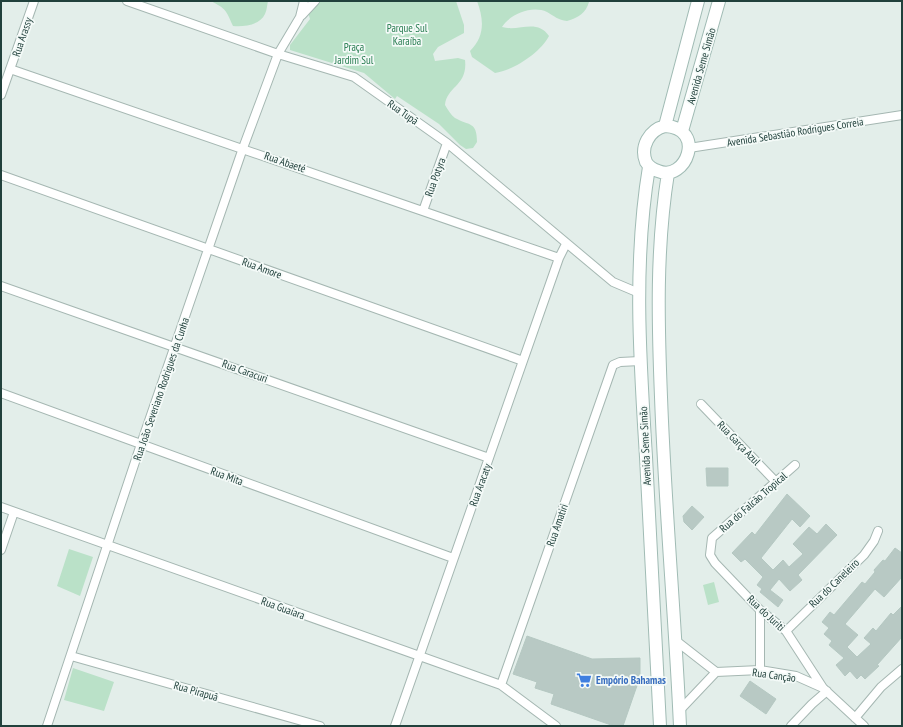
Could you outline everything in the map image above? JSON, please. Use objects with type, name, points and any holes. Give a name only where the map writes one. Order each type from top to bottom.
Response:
[{"type":"main road","name":"Avenida Seme Simão","points":[[665,126],[698,1]]},
{"type":"main road","name":"Avenida Seme Simão","points":[[682,131],[719,1]]},
{"type":"main road","points":[[665,126],[672,126],[682,131],[689,142],[689,148],[682,165],[677,170],[668,174],[661,173],[649,167],[644,156],[644,148],[653,131],[665,126]]},
{"type":"main road","name":"Avenida Seme Simão","points":[[649,167],[644,194],[639,293],[640,361],[660,726]]},
{"type":"main road","name":"Avenida Seme Simão","points":[[668,174],[663,206],[660,242],[658,315],[664,481],[680,726]]},
{"type":"main road","points":[[649,520],[661,522],[664,527],[669,546]]},
{"type":"street","name":"Rua Arassy","points":[[1,95],[34,1]]},
{"type":"street","name":"Rua Tupã","points":[[127,1],[278,54],[354,77],[448,143],[566,244],[613,282],[639,293]]},
{"type":"street","points":[[300,17],[304,1]]},
{"type":"street","points":[[300,17],[315,1]]},
{"type":"street","name":"Rua João Severiano Rodrigues da Cunha","points":[[48,726],[141,444],[243,148],[278,54],[300,17]]},
{"type":"street","name":"Rua Abaeté","points":[[10,69],[559,258]]},
{"type":"street","name":"Avenida Sebastião Rodrigues Correia","points":[[689,148],[902,115]]},
{"type":"street","name":"Rua Potyra","points":[[423,211],[448,143]]},
{"type":"street","name":"Rua Amore","points":[[1,175],[522,360]]},
{"type":"street","name":"Rua Aracaty","points":[[394,726],[420,657],[522,360],[559,258],[566,244]]},
{"type":"street","name":"Rua Caracuri","points":[[1,286],[176,346],[489,458]]},
{"type":"street","name":"Rua Amatiri","points":[[501,685],[613,365],[620,362],[640,361]]},
{"type":"street","name":"Rua Mita","points":[[1,393],[453,558]]},
{"type":"street","name":"Rua Garça Azul","points":[[701,404],[776,482]]},
{"type":"street","name":"Rua do Falcão Tropical","points":[[715,564],[710,555],[712,538],[796,465]]},
{"type":"street","name":"Rua Guaíara","points":[[1,507],[501,685],[556,726]]},
{"type":"street","points":[[1,550],[14,512]]},
{"type":"street","name":"Rua do Caneleiro","points":[[786,631],[864,554],[874,542],[878,531]]},
{"type":"street","name":"Rua do Juriti","points":[[715,564],[760,610],[786,631],[825,690]]},
{"type":"street","points":[[760,610],[760,670]]},
{"type":"street","points":[[675,640],[716,672],[679,711]]},
{"type":"street","name":"Rua Pirapuã","points":[[71,656],[320,726]]},
{"type":"street","points":[[796,676],[808,665]]},
{"type":"street","points":[[855,718],[881,687],[902,669]]},
{"type":"street","name":"Rua Canção","points":[[716,672],[760,670],[796,676],[825,690],[864,726]]},
{"type":"street","points":[[792,726],[825,690]]},
{"type":"green space","points":[[211,1],[268,1],[265,14],[259,21],[247,26],[233,26],[223,8]]},
{"type":"green space","name":"Parque Sul Karaíba","points":[[300,1],[456,1],[464,25],[464,33],[438,47],[433,54],[435,61],[458,58],[465,60],[465,69],[461,81],[449,94],[445,105],[455,118],[474,127],[477,135],[477,142],[473,148],[466,149],[460,145],[439,124],[397,96],[395,99],[364,73],[290,50],[290,45],[310,19],[307,9]]},
{"type":"green space","points":[[477,1],[589,2],[586,9],[581,14],[567,21],[559,19],[541,10],[528,10],[510,18],[502,27],[539,28],[549,36],[539,49],[526,60],[495,73],[472,57],[470,51],[478,40],[482,28],[481,15]]},
{"type":"green space","points":[[69,549],[93,557],[80,596],[57,586]]},
{"type":"green space","points":[[714,582],[719,602],[708,605],[703,585]]},
{"type":"green space","points":[[73,668],[114,682],[104,711],[64,700]]},
{"type":"building","points":[[706,468],[728,468],[728,486],[707,486]]},
{"type":"building","points":[[787,494],[810,516],[800,527],[792,519],[761,558],[773,570],[783,560],[789,567],[803,554],[793,544],[809,527],[817,534],[826,524],[837,535],[798,575],[802,580],[790,591],[779,579],[770,590],[783,600],[778,607],[760,592],[762,589],[757,585],[763,577],[745,559],[741,562],[732,553],[752,532],[755,535]]},
{"type":"building","points":[[692,506],[704,517],[692,530],[684,522],[683,516]]},
{"type":"building","points":[[895,548],[902,553],[902,577],[884,597],[875,589],[845,624],[858,635],[847,647],[857,657],[871,644],[864,638],[873,628],[876,631],[891,613],[893,615],[902,606],[902,637],[877,665],[879,666],[865,679],[861,675],[857,679],[850,671],[845,676],[836,665],[844,658],[829,645],[832,641],[824,634],[829,628],[822,622],[830,612],[834,615],[862,582],[865,584],[875,572],[874,570],[883,560],[885,561]]},
{"type":"building","name":"Empório Bahamas","points":[[527,636],[592,659],[640,658],[640,677],[623,726],[614,726],[551,704],[554,694],[535,688],[537,682],[513,674]]},
{"type":"building","points":[[750,681],[776,699],[766,714],[740,696]]},
{"type":"place","name":"Empório Bahamas","points":[[584,680]]},
{"type":"park label","name":"Praça Jardim Sul","points":[[354,53]]}]
